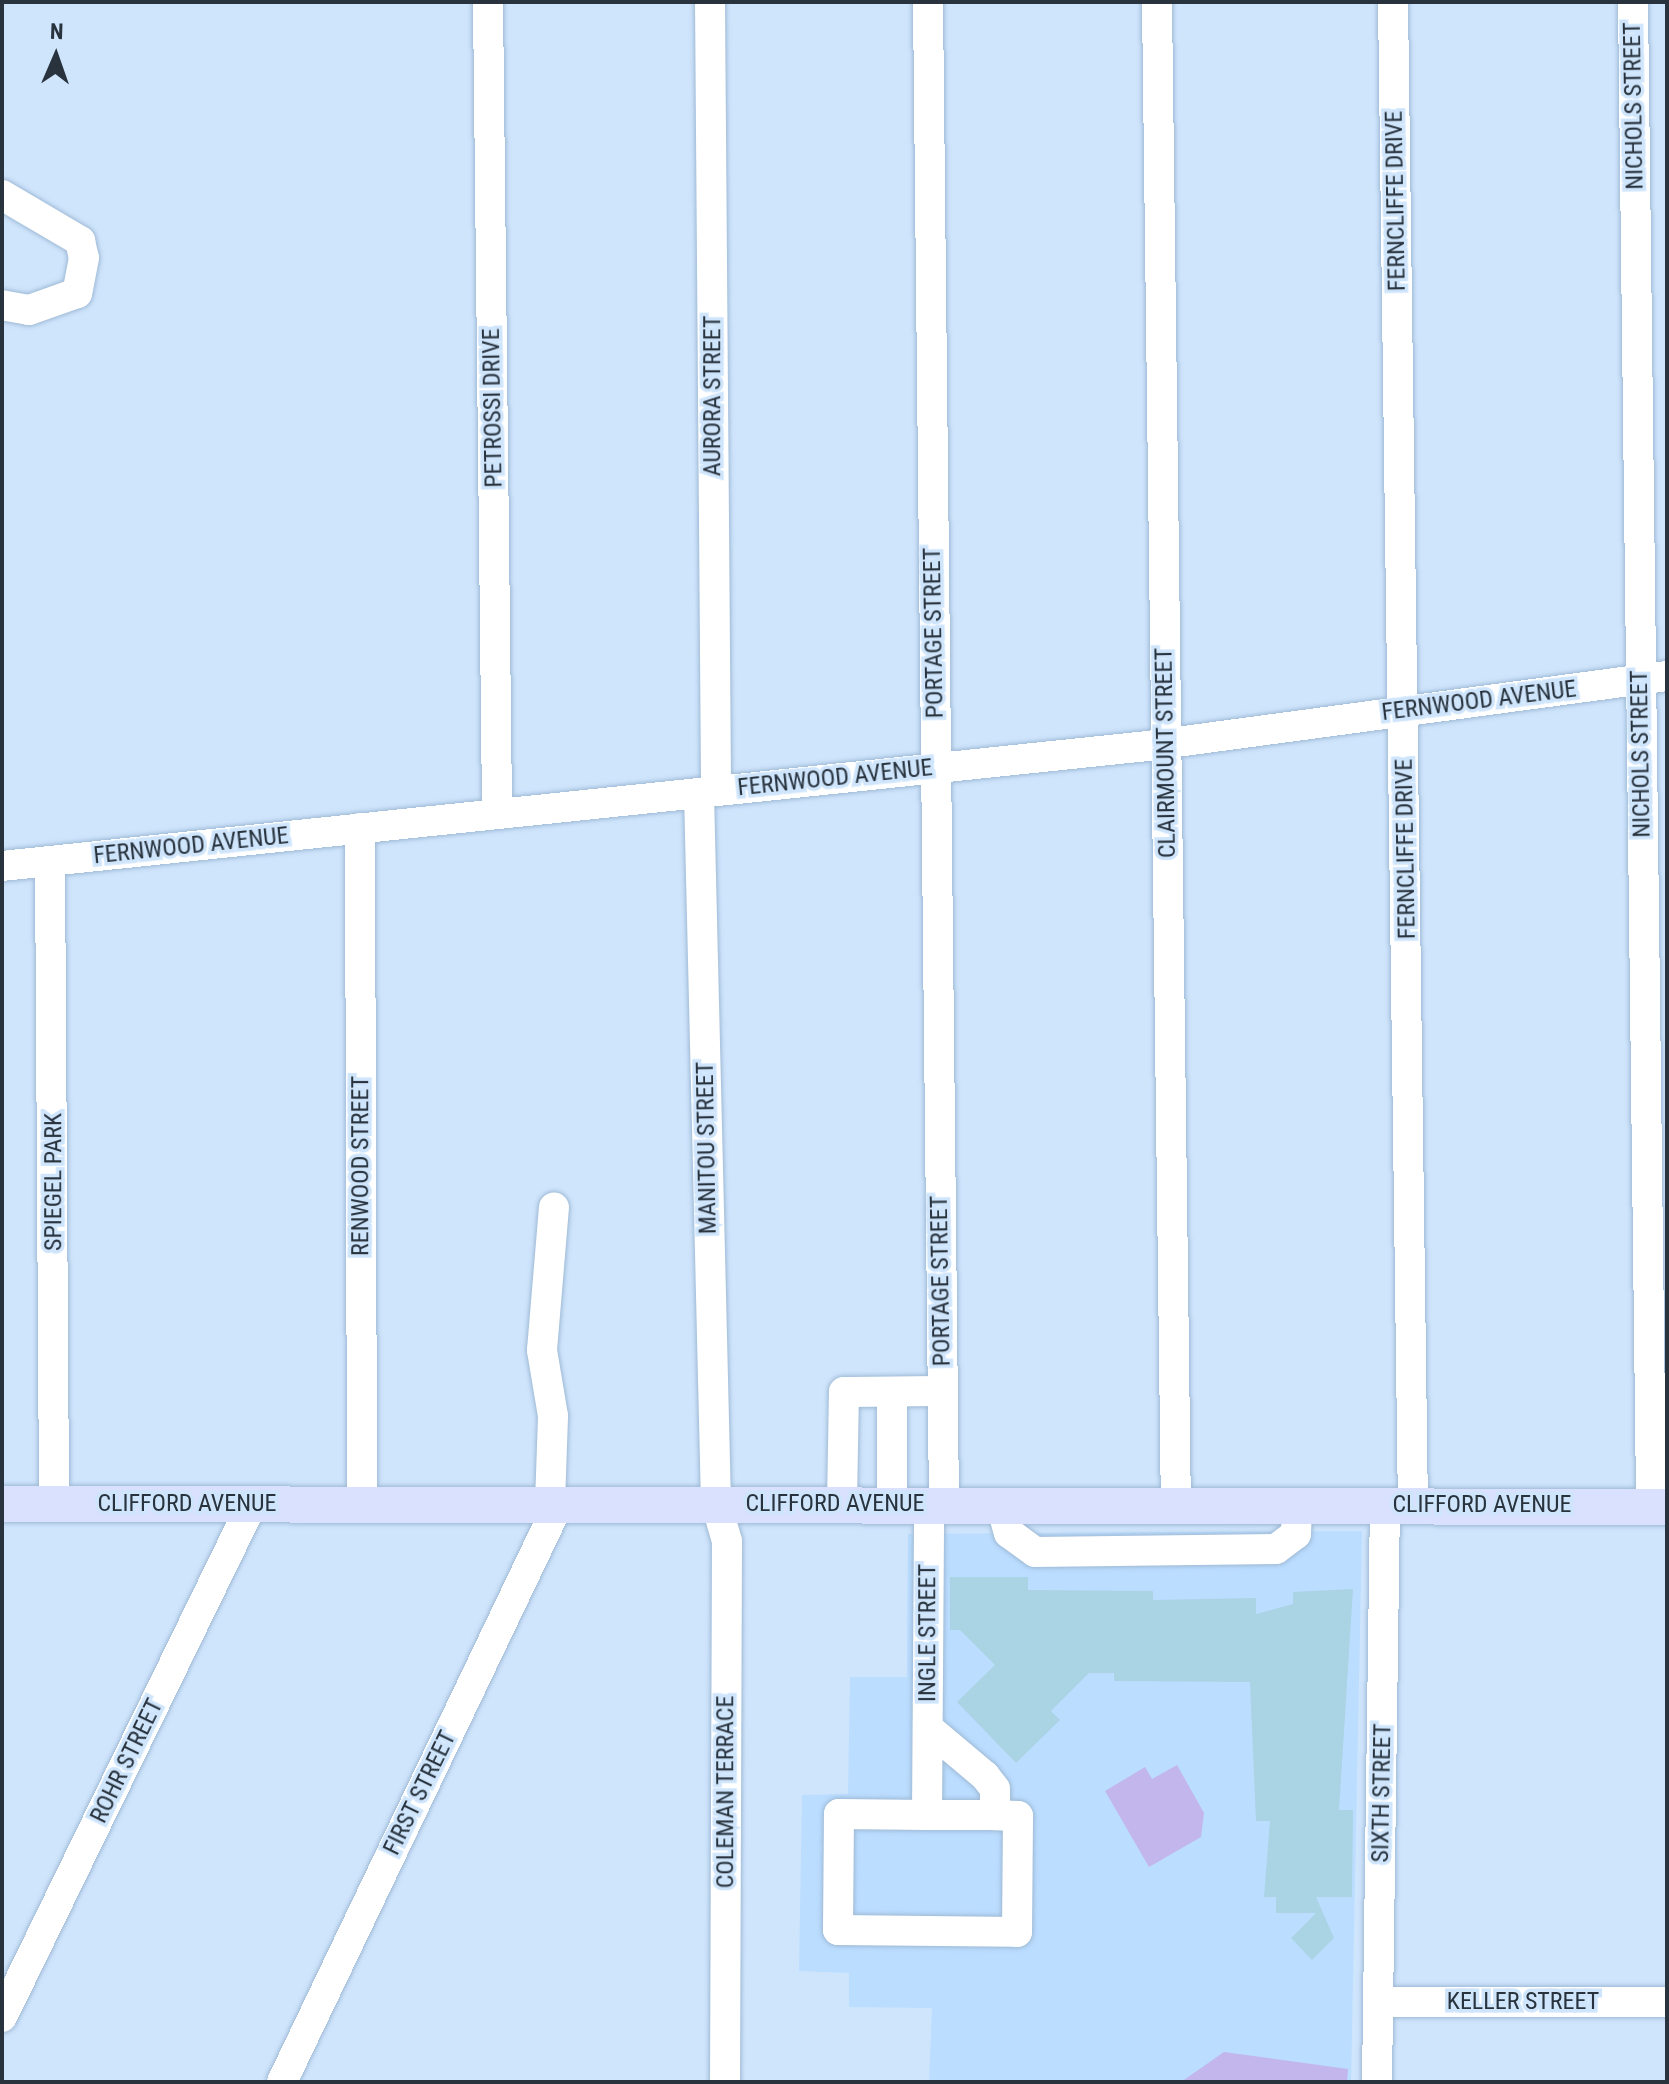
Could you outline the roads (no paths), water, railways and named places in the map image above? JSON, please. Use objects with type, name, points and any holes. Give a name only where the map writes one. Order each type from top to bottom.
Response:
[{"type":"main road","name":"CLIFFORD AVENUE","points":[[2,1504],[1399,1504],[1659,1507]]},
{"type":"street","name":"PETROSSI DRIVE","points":[[488,2],[497,814]]},
{"type":"street","name":"AURORA STREET","points":[[707,792],[710,2]]},
{"type":"street","name":"PORTAGE STREET","points":[[928,2],[933,768],[943,1391],[936,1504]]},
{"type":"street","name":"CLAIRMOUNT STREET","points":[[1157,2],[1176,1504]]},
{"type":"street","name":"FERNCLIFFE DRIVE","points":[[1393,2],[1404,710],[1399,1504]]},
{"type":"street","name":"NICHOLS STREET","points":[[1633,2],[1654,677],[1659,1507]]},
{"type":"street","points":[[2,195],[80,241],[84,258],[77,293],[16,308]]},
{"type":"street","name":"FERNWOOD AVENUE","points":[[2,866],[1166,743],[1654,677]]},
{"type":"street","name":"MANITOU STREET","points":[[707,792],[716,1503]]},
{"type":"street","name":"RENWOOD STREET","points":[[360,828],[362,1504]]},
{"type":"street","name":"SPIEGEL PARK","points":[[50,861],[54,1503]]},
{"type":"street","points":[[554,1208],[542,1350],[553,1416],[554,1503]]},
{"type":"street","points":[[842,1504],[844,1392],[943,1391]]},
{"type":"street","points":[[892,1392],[892,1504]]},
{"type":"street","name":"FIRST STREET","points":[[282,2082],[554,1503]]},
{"type":"street","name":"COLEMAN TERRACE","points":[[716,1503],[727,1541],[725,2082]]},
{"type":"street","name":"ROHR STREET","points":[[2,2017],[252,1504]]},
{"type":"street","name":"INGLE STREET","points":[[927,1815],[936,1504]]},
{"type":"street","points":[[1001,1504],[1009,1533],[1035,1552],[1276,1549],[1296,1534],[1297,1504]]},
{"type":"street","name":"SIXTH STREET","points":[[1377,2082],[1399,1504]]},
{"type":"street","points":[[928,1728],[985,1776],[995,1789],[995,1815]]},
{"type":"street","points":[[839,1814],[927,1815],[1018,1816],[1017,1932],[838,1930],[839,1814]]},
{"type":"street","name":"KELLER STREET","points":[[1380,2002],[1667,2002]]}]
